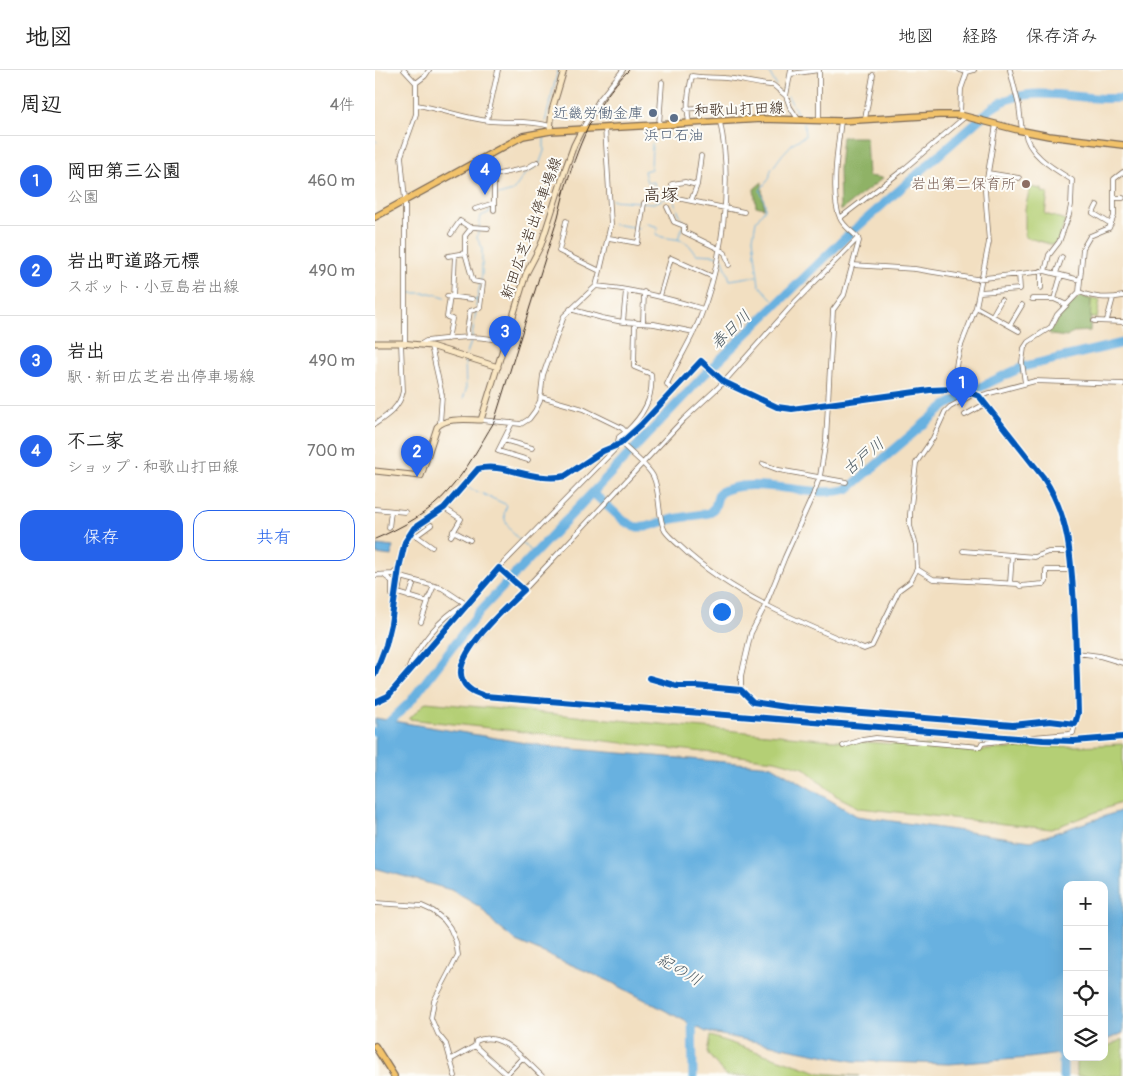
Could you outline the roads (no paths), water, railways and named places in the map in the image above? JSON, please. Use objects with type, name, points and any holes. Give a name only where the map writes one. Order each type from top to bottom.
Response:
[{"type":"main road","points":[[550,128],[564,70]]},
{"type":"main road","name":"和歌山打田線","points":[[375,217],[523,136],[550,128],[582,129],[762,119],[841,121],[939,114],[965,116],[1049,136],[1123,144]]},
{"type":"main road","name":"新田広芝岩出停車場線","points":[[481,420],[504,342],[527,274],[541,245],[566,167],[582,129]]},
{"type":"main road","points":[[375,343],[421,344],[498,367]]},
{"type":"main road","points":[[375,471],[421,476],[437,427],[440,424],[458,420],[481,420]]},
{"type":"main road","points":[[375,1046],[394,1076]]},
{"type":"street","points":[[375,424],[392,412],[402,399],[403,391],[405,200],[401,156],[417,106],[416,83],[405,70]]},
{"type":"street","points":[[416,83],[429,70]]},
{"type":"street","points":[[487,120],[498,70]]},
{"type":"street","points":[[582,129],[599,100],[623,70]]},
{"type":"street","points":[[798,119],[790,107],[786,94],[791,72],[819,70],[819,119]]},
{"type":"street","points":[[960,70],[967,72],[974,70]]},
{"type":"street","points":[[1010,70],[1026,141],[1039,156],[1072,180],[1069,215],[1059,242],[1049,254],[1043,271],[1041,288]]},
{"type":"street","points":[[841,220],[965,116],[961,89],[967,72]]},
{"type":"street","points":[[865,119],[873,75]]},
{"type":"street","points":[[689,123],[686,109],[687,94],[692,76],[725,78],[761,85],[773,85],[786,94]]},
{"type":"street","points":[[659,125],[662,82]]},
{"type":"street","points":[[417,106],[487,120],[512,123],[536,122],[550,128]]},
{"type":"street","points":[[686,109],[704,108]]},
{"type":"street","points":[[841,121],[835,182],[841,220],[857,237]]},
{"type":"street","points":[[672,391],[667,384],[703,308],[713,277],[719,249],[724,208],[725,144],[720,122]]},
{"type":"street","points":[[953,389],[960,348],[980,292],[989,242],[985,191],[993,124]]},
{"type":"street","points":[[481,420],[524,423],[529,419],[541,397],[543,375],[562,322],[570,309],[596,286],[611,224],[605,128]]},
{"type":"street","points":[[487,155],[489,166],[494,175],[494,210]]},
{"type":"street","points":[[691,201],[697,185],[701,156]]},
{"type":"street","points":[[494,175],[527,168],[537,162]]},
{"type":"street","points":[[1025,383],[1022,362],[1024,348],[1028,342],[1051,327],[1057,316],[1079,292],[1083,248],[1090,236],[1109,228],[1114,216],[1114,179],[1123,172]]},
{"type":"street","points":[[988,173],[1019,178]]},
{"type":"street","points":[[697,185],[685,182],[672,184],[677,198],[745,212]]},
{"type":"street","points":[[1115,198],[1123,198]]},
{"type":"street","points":[[475,209],[494,203]]},
{"type":"street","points":[[609,238],[638,243],[644,203]]},
{"type":"street","points":[[1097,205],[1093,213],[1111,224]]},
{"type":"street","points":[[667,207],[675,222],[684,226],[684,232],[725,253],[729,265]]},
{"type":"street","points":[[451,234],[460,221],[471,228],[488,228]]},
{"type":"street","points":[[566,221],[559,251],[600,271]]},
{"type":"street","points":[[468,337],[467,330],[470,311],[480,308],[483,283],[473,281],[465,253],[465,236],[471,228]]},
{"type":"street","points":[[741,690],[741,676],[751,633],[766,604],[820,476],[826,440],[833,310],[844,295],[857,237]]},
{"type":"street","points":[[857,237],[795,302],[724,382],[641,463],[497,617],[463,659],[460,674],[463,682],[470,690],[485,696],[1025,738],[1074,741],[1123,737]]},
{"type":"street","points":[[448,256],[465,253]]},
{"type":"street","points":[[448,339],[452,319],[447,317],[455,255]]},
{"type":"street","points":[[1054,299],[1062,257]]},
{"type":"street","points":[[660,296],[671,258],[713,277]]},
{"type":"street","points":[[852,264],[915,269],[982,279],[1043,271],[1080,280]]},
{"type":"street","points":[[980,292],[1020,289],[1019,274]]},
{"type":"street","points":[[596,286],[644,292],[674,302],[703,308]]},
{"type":"street","points":[[623,322],[626,290]]},
{"type":"street","points":[[643,322],[644,292]]},
{"type":"street","points":[[1079,292],[1095,298],[1123,296]]},
{"type":"street","points":[[450,296],[473,299]]},
{"type":"street","points":[[1107,320],[1113,298]]},
{"type":"street","points":[[1032,299],[1054,299],[1067,305]]},
{"type":"street","points":[[992,316],[1001,300]]},
{"type":"street","points":[[1010,325],[1022,305]]},
{"type":"street","points":[[976,307],[1019,331]]},
{"type":"street","points":[[570,309],[623,322],[643,322],[693,332]]},
{"type":"street","points":[[1094,321],[1123,322]]},
{"type":"street","points":[[635,322],[634,367],[651,374],[651,394],[641,414],[626,432],[619,437],[618,441],[654,477],[661,518],[666,532],[691,557],[745,594],[834,637],[864,649],[869,649],[872,646],[899,590],[910,582],[917,570],[916,545],[910,526],[909,514],[916,463],[933,438],[945,412],[950,406],[974,394]]},
{"type":"street","points":[[421,344],[426,341],[468,337],[491,338],[504,342]]},
{"type":"street","points":[[431,346],[442,396],[440,424]]},
{"type":"street","points":[[375,702],[388,696],[499,568],[641,425],[701,361],[724,382],[777,407],[792,409],[930,390],[953,389],[974,394],[979,396],[1052,489],[1063,516],[1072,570],[1077,654],[1078,713],[1073,733],[982,743],[980,746],[876,738],[843,746]]},
{"type":"street","points":[[979,396],[1025,383],[1053,380],[1123,384]]},
{"type":"street","points":[[541,397],[583,409],[622,428],[626,432]]},
{"type":"street","points":[[965,414],[985,404]]},
{"type":"street","points":[[512,423],[498,451],[528,460]]},
{"type":"street","points":[[504,440],[532,448]]},
{"type":"street","points":[[375,674],[386,644],[405,542],[411,532],[444,508],[478,469],[491,467],[537,477],[558,478],[565,476],[603,451],[620,445]]},
{"type":"street","points":[[763,464],[779,470],[846,482]]},
{"type":"street","points":[[444,508],[461,519],[451,536]]},
{"type":"street","points":[[375,509],[405,512]]},
{"type":"street","points":[[389,528],[391,511]]},
{"type":"street","points":[[416,536],[431,525]]},
{"type":"street","points":[[453,531],[470,540]]},
{"type":"street","points":[[411,532],[432,547]]},
{"type":"street","points":[[963,551],[1035,557],[1048,552],[1070,552]]},
{"type":"street","points":[[1010,583],[1012,555]]},
{"type":"street","points":[[385,576],[393,574],[399,568]]},
{"type":"street","points":[[499,568],[524,590]]},
{"type":"street","points":[[917,570],[933,579],[1010,583],[1020,586],[1043,584],[1046,582],[1047,570],[1072,570]]},
{"type":"street","points":[[375,574],[385,576],[392,581],[393,595],[396,594],[427,602]]},
{"type":"street","points":[[396,594],[401,577],[442,588],[466,604]]},
{"type":"street","points":[[409,597],[413,586]]},
{"type":"street","points":[[421,622],[433,588]]},
{"type":"street","points":[[405,677],[422,645],[451,614],[466,604]]},
{"type":"street","points":[[1077,654],[1101,656],[1123,663]]},
{"type":"street","points":[[649,678],[677,686],[741,690],[753,702],[786,708],[1013,725],[1050,721],[1075,724]]},
{"type":"street","points":[[375,903],[422,906],[444,920],[450,928],[456,942],[458,955],[434,1001],[431,1018],[445,1044],[455,1076]]},
{"type":"street","points":[[451,1060],[475,1046],[476,1041],[493,1039],[506,1043],[541,1076]]},
{"type":"street","points":[[475,1046],[506,1076],[522,1058]]},
{"type":"water","points":[[377,545],[393,547],[392,556],[376,554]]},
{"type":"water","name":"紀の川","points":[[375,718],[550,747],[772,766],[857,816],[1031,841],[1123,810],[1123,1033],[1108,1039],[1108,881],[1063,881],[1063,1054],[949,1064],[853,1061],[706,1032],[609,981],[516,941],[497,926],[480,907],[451,890],[375,868]]},
{"type":"waterway","points":[[545,122],[558,70]]},
{"type":"waterway","points":[[768,70],[776,85]]},
{"type":"waterway","name":"春日川","points":[[375,732],[383,728],[410,702],[480,611],[705,374],[845,238],[992,108],[1007,100],[1023,95],[1056,94],[1090,98],[1123,98]]},
{"type":"waterway","points":[[788,96],[801,117]]},
{"type":"waterway","points":[[777,304],[759,285],[753,238],[756,221],[765,209],[765,203],[760,190],[769,179],[771,170],[782,155],[793,143],[805,136],[804,123]]},
{"type":"waterway","points":[[495,196],[513,191],[525,174],[539,165],[544,151],[544,136]]},
{"type":"waterway","points":[[652,144],[651,169],[644,171],[647,183],[654,182],[658,200]]},
{"type":"waterway","points":[[612,200],[654,203],[666,198],[674,198],[684,224]]},
{"type":"waterway","points":[[477,300],[482,275],[482,247],[477,238],[481,216],[490,212],[490,206]]},
{"type":"waterway","points":[[643,225],[645,223],[658,227],[656,234],[685,242],[696,254],[722,257],[730,280],[756,276]]},
{"type":"waterway","points":[[613,224],[639,228]]},
{"type":"waterway","points":[[678,239],[682,227]]},
{"type":"waterway","points":[[408,293],[430,293],[445,297]]},
{"type":"waterway","points":[[473,300],[477,300],[476,307]]},
{"type":"waterway","points":[[466,356],[471,342],[476,311]]},
{"type":"waterway","name":"古戸川","points":[[593,493],[624,521],[635,527],[646,527],[673,519],[709,513],[715,507],[719,493],[748,485],[833,492],[848,489],[945,406],[965,395],[1026,366],[1123,343]]},
{"type":"waterway","points":[[463,399],[466,390],[465,360]]},
{"type":"waterway","points":[[467,487],[505,504],[507,506],[504,512],[508,526],[535,555]]},
{"type":"waterway","points":[[692,1014],[693,1076]]},
{"type":"waterway","points":[[1054,1048],[1063,1054],[1063,1076]]},
{"type":"railway","points":[[563,195],[574,160],[588,128],[605,98],[629,70]]},
{"type":"railway","points":[[375,539],[415,519],[442,498],[467,466],[494,422],[565,189]]},
{"type":"place","name":"近畿労働金庫","points":[[653,113]]},
{"type":"place","name":"浜口石油","points":[[674,118]]},
{"type":"place","name":"岩出第二保育所","points":[[1026,184]]},
{"type":"place","name":"不二家","points":[[485,195]]},
{"type":"place","name":"岩出","points":[[505,357]]},
{"type":"place","name":"岡田第三公園","points":[[962,408]]},
{"type":"place","name":"岩出町道路元標","points":[[417,477]]},
{"type":"district","name":"高塚","points":[[661,195]]}]
